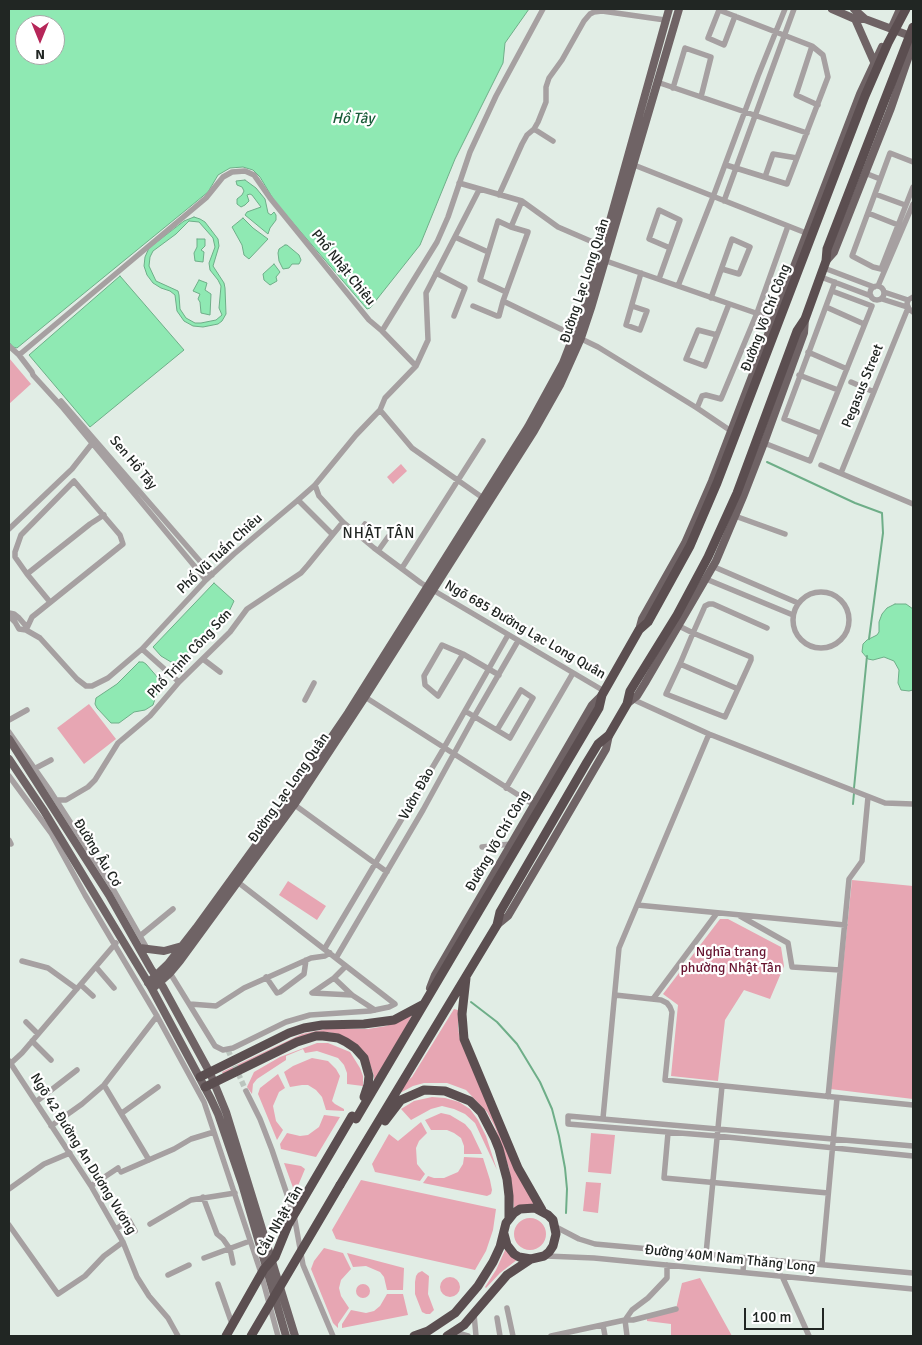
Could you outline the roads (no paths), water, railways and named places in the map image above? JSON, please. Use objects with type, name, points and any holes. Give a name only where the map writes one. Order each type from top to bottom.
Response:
[{"type":"highway","name":"Đường Võ Chí Công","points":[[354,1118],[424,1004],[599,708],[603,693],[639,630],[648,622],[690,546],[728,456],[885,45],[894,30],[902,10]]},
{"type":"highway","points":[[252,1336],[340,1185],[356,1169],[375,1132],[497,924],[500,912],[587,762],[598,744],[609,735],[629,702],[630,691],[677,615],[708,557],[737,493],[797,331],[805,318],[824,269],[827,249],[911,42],[913,27]]},
{"type":"highway","points":[[719,462],[728,456]]},
{"type":"highway","points":[[450,1334],[464,1325],[507,1275],[531,1260],[544,1256],[553,1246],[556,1228],[553,1220],[542,1210],[518,1168],[464,1039],[462,1014],[467,975]]},
{"type":"highway","points":[[200,1077],[281,1036],[304,1028],[394,1020],[424,1004]]},
{"type":"highway","points":[[210,1085],[306,1039],[316,1036],[338,1038],[355,1048],[364,1058],[369,1076],[366,1094],[354,1118]]},
{"type":"highway","points":[[375,1132],[401,1100],[415,1092],[445,1090],[470,1101],[481,1112],[499,1149],[507,1179],[509,1218]]},
{"type":"highway","name":"Cầu Nhật Tân","points":[[226,1336],[275,1257],[288,1225],[354,1118]]},
{"type":"highway","points":[[414,1336],[428,1331],[455,1313],[478,1286],[493,1262],[509,1218],[520,1209],[535,1208],[542,1210]]},
{"type":"highway","points":[[504,1228],[505,1240],[510,1250],[519,1257],[531,1260]]},
{"type":"main road","name":"Đường Lạc Long Quân","points":[[158,979],[291,803],[366,698],[483,498],[528,428],[578,337],[591,275],[602,246],[669,9]]},
{"type":"main road","name":"Đường Lạc Long Quân","points":[[150,986],[158,979],[170,973],[239,883],[534,431],[560,386],[606,261],[678,9]]},
{"type":"main road","points":[[824,269],[834,252],[891,108],[911,42],[894,30],[865,19],[858,12],[832,9]]},
{"type":"main road","points":[[858,12],[874,62]]},
{"type":"main road","name":"Đường Võ Chí Công","points":[[639,630],[642,619],[685,543],[719,462],[860,94],[874,62],[885,45]]},
{"type":"main road","points":[[904,68],[913,62]]},
{"type":"main road","points":[[629,702],[637,696],[706,579],[735,516],[804,333],[805,318]]},
{"type":"main road","name":"Đường Võ Chí Công","points":[[424,1004],[435,974],[592,704],[603,693]]},
{"type":"main road","name":"Đường Âu Cơ","points":[[9,740],[56,805],[109,895],[144,949],[158,979],[210,1073],[210,1085]]},
{"type":"main road","name":"Đường Âu Cơ","points":[[9,759],[46,814],[118,941],[150,986],[200,1077],[210,1085]]},
{"type":"main road","points":[[46,814],[56,805]]},
{"type":"main road","points":[[144,949],[164,951],[182,946]]},
{"type":"main road","points":[[210,1085],[242,1184],[286,1336]]},
{"type":"main road","points":[[210,1085],[226,1112],[295,1336]]},
{"type":"street","name":"Phố Nhật Chiêu","points":[[19,355],[206,198],[223,177],[237,171],[250,172],[254,175],[270,198],[369,320],[382,331],[437,242],[448,217],[470,152],[543,9]]},
{"type":"street","points":[[678,286],[785,9]]},
{"type":"street","points":[[724,201],[794,9]]},
{"type":"street","points":[[726,165],[787,184],[827,84],[828,71],[823,55],[812,46],[735,16],[719,10],[708,38],[724,45],[735,16]]},
{"type":"street","points":[[499,195],[527,134],[534,129],[546,102],[546,87],[550,78],[590,14],[602,11],[666,20]]},
{"type":"street","points":[[812,46],[796,95],[818,105]]},
{"type":"street","points":[[673,88],[685,48],[711,57],[701,97]]},
{"type":"street","points":[[657,82],[807,134]]},
{"type":"street","points":[[534,129],[553,142]]},
{"type":"street","points":[[913,162],[890,153],[852,256],[880,269],[913,186]]},
{"type":"street","points":[[765,177],[773,154],[797,158]]},
{"type":"street","points":[[634,165],[806,233]]},
{"type":"street","points":[[865,173],[880,179]]},
{"type":"street","points":[[459,183],[478,190],[522,201],[558,227],[602,246]]},
{"type":"street","name":"Phố Vũ Tuấn Chiêu","points":[[26,630],[40,638],[77,679],[86,686],[92,686],[108,678],[142,650],[206,580],[315,485],[356,435],[380,410],[386,398],[416,366],[428,340],[426,293],[478,190]]},
{"type":"street","points":[[874,194],[905,205]]},
{"type":"street","points":[[511,226],[522,201]]},
{"type":"street","points":[[871,296],[871,290],[876,287],[913,204]]},
{"type":"street","points":[[659,279],[680,220],[659,210],[649,239],[670,248]]},
{"type":"street","points":[[868,213],[898,224]]},
{"type":"street","points":[[473,306],[499,316],[528,232],[498,221],[480,280],[506,292]]},
{"type":"street","points":[[696,408],[702,396],[706,395],[721,399],[757,314],[788,226]]},
{"type":"street","points":[[455,237],[488,252]]},
{"type":"street","points":[[711,298],[732,238],[750,247],[739,274],[722,269]]},
{"type":"street","points":[[606,261],[773,319]]},
{"type":"street","points":[[824,269],[876,287],[884,292],[911,297],[910,309],[882,298],[875,300],[871,296],[835,282],[824,269]]},
{"type":"street","points":[[436,273],[465,288],[454,316]]},
{"type":"street","points":[[632,306],[646,311],[640,330],[626,325],[640,273]]},
{"type":"street","points":[[820,433],[784,419],[835,282]]},
{"type":"street","points":[[764,443],[810,461],[872,306],[832,290]]},
{"type":"street","points":[[882,298],[884,292]]},
{"type":"street","points":[[503,301],[598,347],[731,431]]},
{"type":"street","points":[[717,335],[698,330],[686,359],[706,366],[729,304]]},
{"type":"street","points":[[826,307],[864,324]]},
{"type":"street","name":"Pegasus Street","points":[[842,473],[910,309]]},
{"type":"street","points":[[382,331],[416,366]]},
{"type":"street","name":"Sen Hồ Tây","points":[[9,346],[19,355],[32,372],[36,373],[212,575]]},
{"type":"street","points":[[808,352],[847,369]]},
{"type":"street","points":[[799,375],[838,390]]},
{"type":"street","points":[[851,382],[874,392]]},
{"type":"street","points":[[380,410],[412,448],[483,498]]},
{"type":"street","points":[[9,529],[72,469],[94,441]]},
{"type":"street","name":"Sen Hồ Tây","points":[[94,441],[206,580]]},
{"type":"street","points":[[402,568],[482,441]]},
{"type":"street","points":[[821,465],[913,504]]},
{"type":"street","points":[[26,630],[32,617],[123,544],[120,535],[74,481],[21,535],[15,552],[15,557],[50,602]]},
{"type":"street","name":"Ngõ 685 Đường Lạc Long Quân","points":[[315,485],[319,496],[357,535],[430,589],[573,673],[603,693]]},
{"type":"street","points":[[298,500],[332,534]]},
{"type":"street","points":[[27,574],[104,515]]},
{"type":"street","points":[[735,516],[785,534]]},
{"type":"street","name":"Phố Trịnh Công Sơn","points":[[56,805],[88,788],[118,743],[150,716],[179,682],[230,632],[247,609],[301,573],[343,522]]},
{"type":"street","points":[[357,535],[366,524]]},
{"type":"street","points":[[378,551],[388,537]]},
{"type":"street","points":[[712,566],[798,603]]},
{"type":"street","points":[[706,579],[793,615]]},
{"type":"street","points":[[814,592],[824,592],[840,599],[849,614],[849,623],[841,640],[833,646],[814,647],[805,643],[798,636],[793,628],[793,615],[798,603],[806,596],[814,592]]},
{"type":"street","points":[[679,626],[693,633],[751,657],[725,717],[666,694],[680,664],[693,633],[705,606],[713,604],[767,628]]},
{"type":"street","points":[[9,615],[14,614],[19,618],[26,626],[26,630]]},
{"type":"street","name":"Vườn Đào","points":[[327,951],[375,863],[412,803],[508,635]]},
{"type":"street","name":"Vườn Đào","points":[[336,958],[423,810],[518,641]]},
{"type":"street","points":[[463,654],[438,696],[425,685],[424,676],[441,646],[444,645],[463,654],[499,675]]},
{"type":"street","points":[[142,650],[179,682]]},
{"type":"street","points":[[203,659],[220,672]]},
{"type":"street","points":[[680,664],[738,689]]},
{"type":"street","points":[[506,788],[573,673]]},
{"type":"street","points":[[304,700],[314,683]]},
{"type":"street","points":[[465,712],[510,738],[532,698],[521,690],[497,730]]},
{"type":"street","points":[[366,698],[534,805]]},
{"type":"street","points":[[629,702],[646,707],[868,797],[885,803],[913,804]]},
{"type":"street","points":[[9,720],[27,710]]},
{"type":"street","name":"Đường Âu Cơ","points":[[9,732],[112,887],[140,936],[144,949]]},
{"type":"street","points":[[603,1118],[619,948],[709,734]]},
{"type":"street","points":[[34,769],[51,760]]},
{"type":"street","name":"Đường Âu Cơ","points":[[9,776],[51,833],[84,895],[118,941],[204,1102],[261,1275],[278,1336]]},
{"type":"street","points":[[828,1097],[849,880],[862,861],[868,797]]},
{"type":"street","points":[[291,803],[387,872]]},
{"type":"street","points":[[412,803],[423,810]]},
{"type":"street","points":[[482,847],[511,844]]},
{"type":"street","points":[[170,973],[215,1046],[219,1049],[228,1050],[286,1022],[310,1015],[375,1010],[395,1004],[239,883]]},
{"type":"street","points":[[357,896],[369,902]]},
{"type":"street","points":[[637,905],[845,925]]},
{"type":"street","points":[[140,936],[173,908]]},
{"type":"street","points":[[653,999],[717,913]]},
{"type":"street","points":[[737,914],[788,943],[792,966],[840,970]]},
{"type":"street","points":[[9,1063],[32,1041],[118,941]]},
{"type":"street","points":[[190,1004],[216,1006],[244,988],[306,960],[325,956],[327,951]]},
{"type":"street","points":[[266,978],[277,992],[280,992],[304,974],[306,960]]},
{"type":"street","points":[[22,961],[48,968],[93,996]]},
{"type":"street","points":[[346,966],[334,978],[312,993],[352,995]]},
{"type":"street","points":[[96,967],[114,988]]},
{"type":"street","points":[[334,978],[352,995],[375,1010]]},
{"type":"street","points":[[615,995],[653,999],[667,1003],[672,1012],[665,1080],[913,1105]]},
{"type":"street","points":[[51,1126],[82,1104],[104,1085],[157,1016]]},
{"type":"street","points":[[26,1022],[38,1034]]},
{"type":"street","points":[[32,1041],[51,1060]]},
{"type":"street","name":"Ngõ 42 Đường An Dương Vương","points":[[9,1063],[37,1101],[51,1126],[91,1186],[123,1242],[137,1277],[149,1296],[168,1318],[178,1336]]},
{"type":"street","points":[[37,1101],[77,1070]]},
{"type":"street","points":[[104,1085],[149,1160]]},
{"type":"street","points":[[706,1254],[722,1086]]},
{"type":"street","points":[[122,1113],[158,1087]]},
{"type":"street","points":[[246,1092],[272,1150],[294,1215],[303,1265],[332,1336]]},
{"type":"street","points":[[822,1264],[837,1098]]},
{"type":"street","points":[[913,1146],[568,1116],[568,1124],[717,1136],[913,1156]]},
{"type":"street","points":[[91,1186],[120,1170],[149,1160],[191,1139],[214,1132]]},
{"type":"street","points":[[668,1133],[664,1178],[828,1192]]},
{"type":"street","points":[[9,1189],[44,1164],[70,1153]]},
{"type":"street","points":[[150,1224],[192,1200],[235,1193]]},
{"type":"street","points":[[203,1197],[217,1234],[230,1249],[233,1263]]},
{"type":"street","points":[[116,1229],[129,1220],[135,1231]]},
{"type":"street","points":[[9,1225],[58,1294],[85,1276],[104,1256],[123,1242]]},
{"type":"street","name":"Đường 40M Nam Thăng Long","points":[[556,1228],[573,1237],[595,1244],[913,1273]]},
{"type":"street","points":[[204,1258],[250,1241]]},
{"type":"street","name":"Đường 40M Nam Thăng Long","points":[[544,1256],[566,1255],[913,1289]]},
{"type":"street","points":[[743,1272],[744,1258]]},
{"type":"street","points":[[168,1275],[190,1265]]},
{"type":"street","points":[[627,1336],[625,1320],[632,1310],[648,1298],[667,1278],[667,1265]]},
{"type":"street","points":[[226,1336],[231,1321],[261,1275]]},
{"type":"street","points":[[782,1276],[809,1336]]},
{"type":"street","points":[[218,1284],[231,1321]]},
{"type":"street","points":[[508,1308],[512,1336]]},
{"type":"street","points":[[551,1336],[604,1324],[633,1320],[676,1309]]},
{"type":"street","points":[[475,1312],[476,1336]]},
{"type":"street","points":[[497,1318],[500,1336]]},
{"type":"street","points":[[604,1324],[605,1336]]},
{"type":"street","points":[[450,1334],[468,1336]]},
{"type":"water","name":"Hồ Tây","points":[[9,9],[529,9],[505,43],[503,63],[455,159],[420,245],[370,308],[367,309],[275,202],[260,177],[253,170],[243,167],[230,168],[218,175],[208,192],[17,348],[13,347],[9,342]]},
{"type":"water","points":[[245,180],[256,188],[265,199],[268,213],[271,215],[274,212],[276,215],[276,220],[268,234],[245,215],[247,212],[261,207],[252,195],[247,195],[249,201],[245,205],[241,207],[237,204],[237,199],[244,191],[242,187],[237,185],[236,181]]},
{"type":"water","points":[[194,217],[200,219],[205,222],[218,239],[219,246],[213,266],[224,283],[226,314],[218,324],[203,327],[193,326],[184,321],[177,311],[175,295],[153,283],[147,275],[144,266],[149,248],[184,221]],"holes":[[[189,221],[199,222],[213,238],[215,247],[209,263],[210,270],[221,286],[219,308],[222,315],[216,320],[195,323],[186,318],[180,309],[178,291],[156,281],[149,266],[153,251],[176,234]]]},
{"type":"water","points":[[243,218],[268,239],[249,259],[244,255],[242,245],[232,227]]},
{"type":"water","points":[[197,239],[205,239],[205,246],[201,250],[204,252],[203,262],[195,261],[194,253],[197,247]]},
{"type":"water","points":[[285,245],[299,255],[301,260],[299,264],[292,264],[289,268],[283,269],[278,253],[279,249]]},
{"type":"water","points":[[274,264],[280,272],[276,277],[277,281],[270,285],[264,280],[263,274]]},
{"type":"water","points":[[120,276],[184,350],[90,427],[29,355]]},
{"type":"water","points":[[199,280],[207,283],[205,290],[211,294],[210,315],[201,313],[198,299],[200,294],[193,291]]},
{"type":"water","points":[[214,583],[234,601],[225,620],[193,645],[182,661],[171,662],[161,656],[153,647]]},
{"type":"water","points":[[895,604],[906,604],[913,609],[913,690],[909,691],[901,690],[898,683],[899,670],[894,661],[884,657],[873,660],[868,659],[862,652],[863,644],[879,632],[879,622],[882,614],[887,608]]},
{"type":"water","points":[[139,662],[146,664],[159,679],[160,684],[153,705],[145,710],[134,712],[119,723],[111,723],[97,708],[95,704],[96,698],[117,684]]},
{"type":"waterway","points":[[767,462],[855,503],[882,513],[883,533],[869,639]]},
{"type":"waterway","points":[[854,788],[867,656]]},
{"type":"waterway","points":[[853,804],[854,793]]},
{"type":"waterway","points":[[471,1002],[497,1022],[517,1044],[540,1082],[552,1109],[559,1136],[567,1189],[566,1213]]},
{"type":"tunnel","points":[[228,1050],[246,1091]]},
{"type":"district","name":"NHẬT TÂN","points":[[379,534]]},
{"type":"park label","name":"Nghĩa trang phường Nhật Tân","points":[[731,960]]}]
